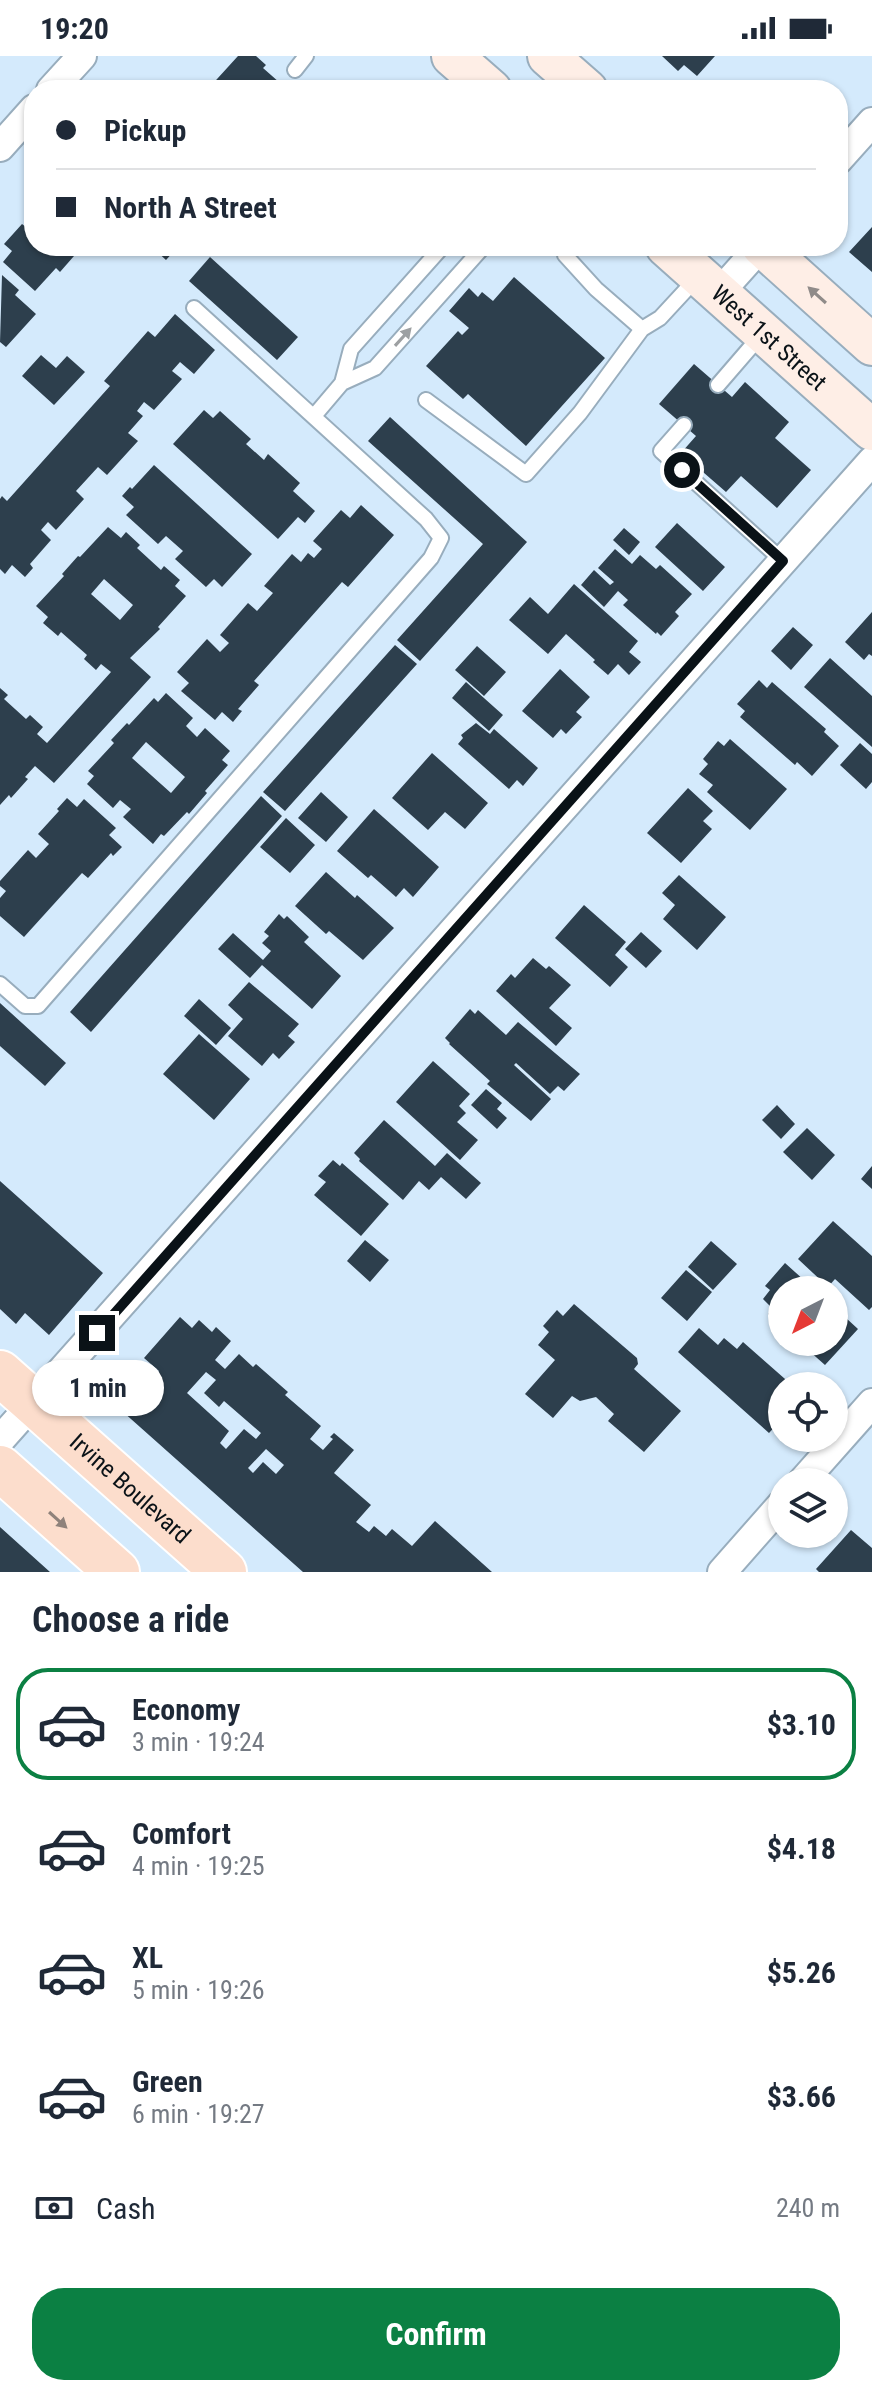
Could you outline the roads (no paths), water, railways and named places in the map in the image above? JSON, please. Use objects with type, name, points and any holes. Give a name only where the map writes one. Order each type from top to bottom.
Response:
[{"type":"main road","points":[[452,56],[480,80]]},
{"type":"main road","points":[[548,56],[576,80]]},
{"type":"main road","name":"West 1st Street","points":[[677,256],[872,430]]},
{"type":"main road","points":[[772,256],[872,345]]},
{"type":"main road","name":"Irvine Boulevard","points":[[0,1373],[224,1572]]},
{"type":"main road","points":[[0,1468],[117,1572]]},
{"type":"street","points":[[60,80],[82,56]]},
{"type":"street","points":[[0,147],[24,120]]},
{"type":"street","points":[[848,149],[872,122]]},
{"type":"street","points":[[709,284],[747,256]]},
{"type":"street","points":[[0,1440],[872,461]]},
{"type":"street","points":[[814,1468],[872,1403]]},
{"type":"street","points":[[722,1572],[768,1520]]},
{"type":"lane","points":[[295,70],[306,56]]},
{"type":"lane","points":[[342,383],[351,349],[434,256]]},
{"type":"lane","points":[[314,416],[342,383],[375,368],[475,256]]},
{"type":"lane","points":[[566,256],[596,289],[642,329]]},
{"type":"lane","points":[[426,400],[526,474],[580,413],[642,329],[709,284]]},
{"type":"lane","points":[[0,984],[25,1006],[38,1006],[431,558],[441,538],[426,519],[194,308]]},
{"type":"lane","points":[[718,385],[763,333]]},
{"type":"lane","points":[[684,425],[661,451],[783,561]]}]
